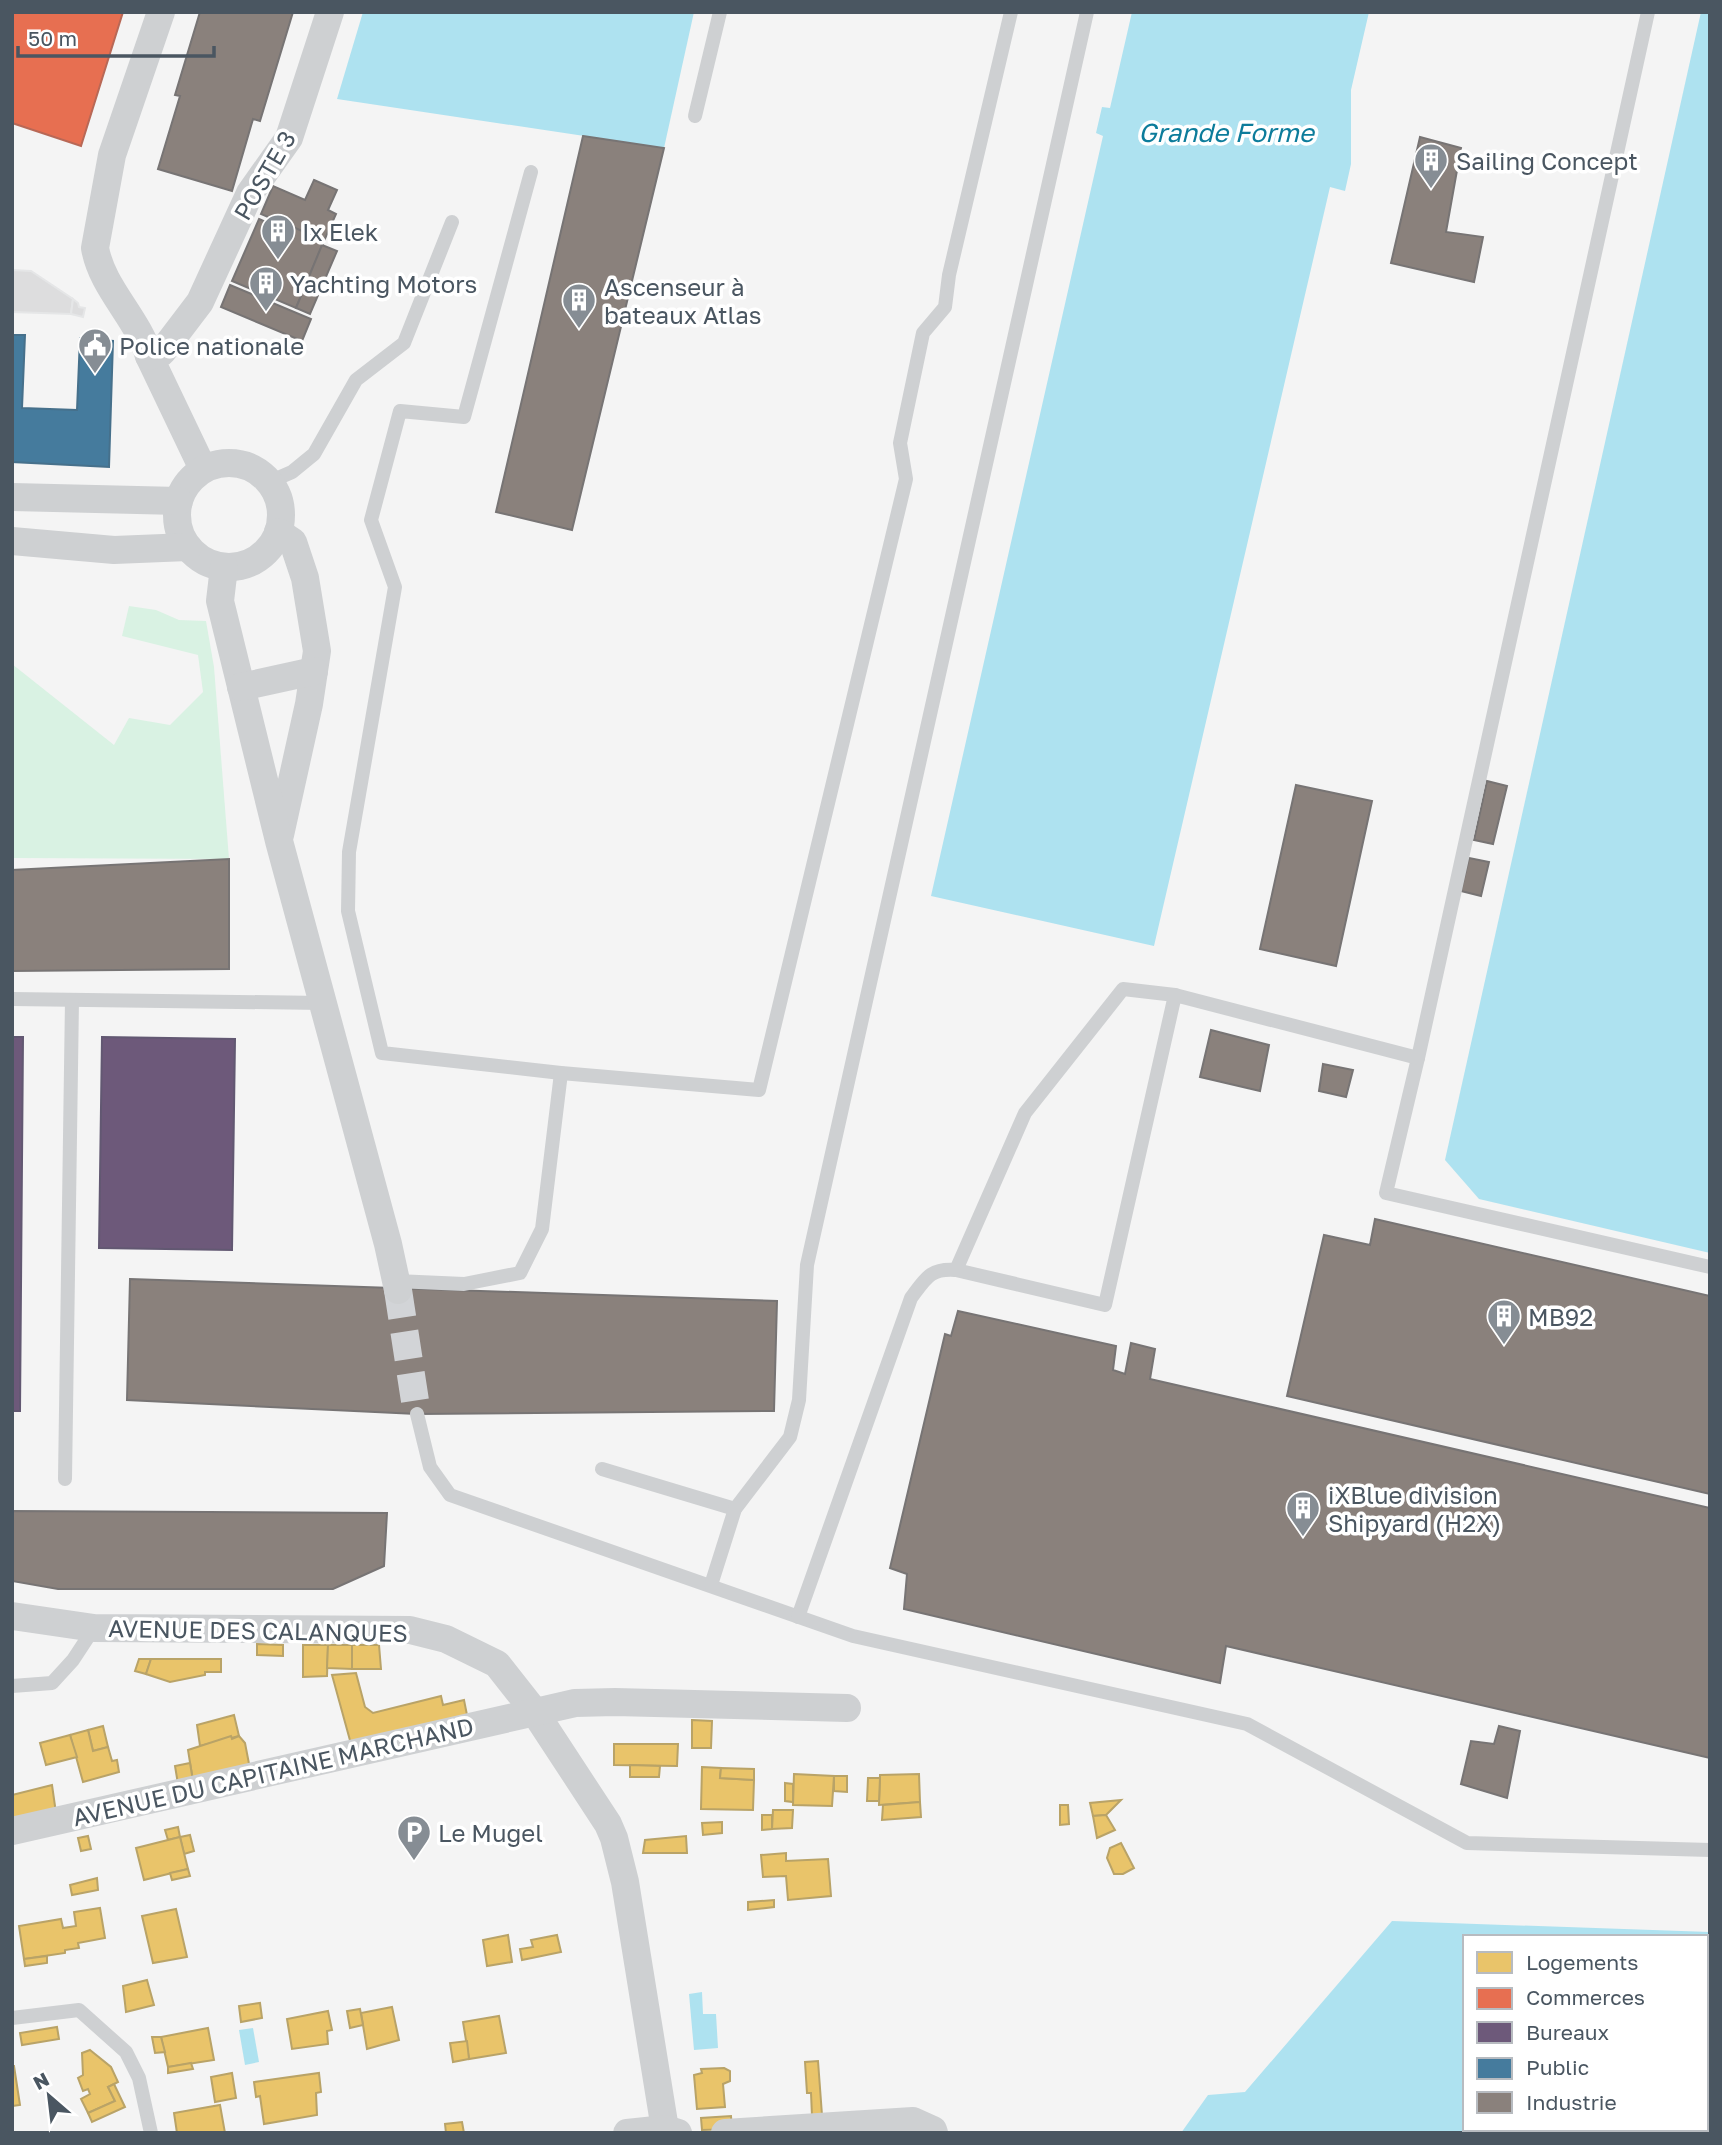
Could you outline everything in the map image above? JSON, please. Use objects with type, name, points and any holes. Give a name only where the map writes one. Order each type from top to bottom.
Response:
[{"type":"street","points":[[161,12],[112,155],[95,248],[97,260],[111,287],[144,339],[149,356],[203,470]]},
{"type":"street","name":"POSTE 3","points":[[149,356],[162,352],[200,302],[250,193],[289,138],[330,12]]},
{"type":"street","points":[[222,463],[240,464],[256,470],[269,482],[278,497],[281,514],[278,532],[270,547],[257,559],[241,566],[224,567],[208,563],[193,554],[183,541],[177,525],[179,501],[192,478],[203,470],[222,463]]},
{"type":"street","points":[[12,497],[179,501]]},
{"type":"street","points":[[278,532],[293,542],[306,578],[317,651],[309,704],[279,841]]},
{"type":"street","points":[[12,541],[114,550],[188,547]]},
{"type":"street","points":[[224,567],[220,601],[279,841],[397,1286]]},
{"type":"street","points":[[241,688],[314,671]]},
{"type":"street","name":"AVENUE DES CALANQUES","points":[[12,1616],[94,1629],[410,1630],[446,1639],[497,1664],[534,1711],[608,1824],[614,1838],[625,1882],[671,2131]]},
{"type":"street","name":"AVENUE DU CAPITAINE MARCHAND","points":[[12,1831],[575,1703],[847,1707]]},
{"type":"street","points":[[725,2133],[913,2121],[934,2133]]},
{"type":"street","points":[[627,2133],[671,2131]]},
{"type":"lane","points":[[695,116],[720,12]]},
{"type":"lane","points":[[531,172],[464,417],[400,411],[371,520],[396,587],[349,852],[348,911],[382,1053],[561,1073],[759,1090],[906,480],[900,443],[923,333],[945,307],[949,275],[1010,12]]},
{"type":"lane","points":[[711,1585],[735,1508],[790,1437],[799,1400],[807,1265],[1087,12]]},
{"type":"lane","points":[[1648,12],[1386,1193],[1710,1267]]},
{"type":"lane","points":[[269,482],[292,472],[314,454],[356,380],[404,343],[452,222]]},
{"type":"lane","points":[[956,1270],[1025,1113],[1123,989],[1175,995],[1418,1058]]},
{"type":"lane","points":[[798,1617],[911,1298],[928,1276],[941,1269],[956,1270],[1105,1305],[1175,995]]},
{"type":"lane","points":[[12,999],[323,1003]]},
{"type":"lane","points":[[65,1479],[72,1000]]},
{"type":"lane","points":[[397,1286],[464,1284],[520,1273],[542,1229],[561,1073]]},
{"type":"lane","points":[[417,1414],[430,1467],[450,1496],[853,1636],[1247,1724],[1468,1843],[1710,1850]]},
{"type":"lane","points":[[602,1469],[735,1508]]},
{"type":"lane","points":[[12,1686],[52,1683],[73,1660],[94,1629]]},
{"type":"lane","points":[[12,2018],[79,2010],[126,2052],[139,2078],[151,2133]]},
{"type":"green space","points":[[129,606],[156,610],[179,620],[206,621],[214,667],[229,859],[12,858],[12,664],[114,745],[129,718],[170,725],[203,692],[198,655],[122,636]]},
{"type":"water","points":[[363,12],[694,12],[664,148],[337,99]]},
{"type":"water","name":"Grande Forme","points":[[1132,12],[1369,12],[1351,90],[1351,164],[1345,191],[1330,187],[1154,946],[931,896],[1103,136],[1096,133],[1102,107],[1110,108]]},
{"type":"water","points":[[1701,12],[1710,12],[1710,1253],[1479,1199],[1445,1160]]},
{"type":"water","points":[[1392,1921],[1710,1932],[1710,2133],[1181,2133],[1208,2095],[1245,2092]]},
{"type":"water","points":[[702,1992],[703,2014],[716,2014],[718,2048],[694,2050],[689,1994]]},
{"type":"water","points":[[253,2028],[259,2062],[245,2065],[239,2030]]},
{"type":"building: Logements","points":[[257,1644],[283,1645],[283,1656],[257,1655]]},
{"type":"building: Logements","points":[[303,1645],[328,1645],[327,1676],[303,1677]]},
{"type":"building: Logements","points":[[328,1645],[352,1645],[352,1669],[327,1668]]},
{"type":"building: Logements","points":[[352,1645],[379,1645],[381,1669],[352,1669]]},
{"type":"building: Logements","points":[[139,1659],[151,1659],[146,1674],[135,1671]]},
{"type":"building: Logements","points":[[151,1659],[221,1659],[221,1672],[205,1672],[205,1675],[170,1682],[146,1674]]},
{"type":"building: Logements","points":[[356,1673],[365,1707],[373,1713],[441,1696],[443,1705],[464,1700],[467,1715],[351,1744],[332,1675]]},
{"type":"building: Logements","points":[[234,1715],[239,1736],[200,1746],[197,1725]]},
{"type":"building: Logements","points":[[692,1720],[712,1721],[711,1748],[692,1748]]},
{"type":"building: Logements","points":[[103,1726],[108,1747],[93,1751],[88,1730]]},
{"type":"building: Logements","points":[[88,1730],[93,1751],[108,1747],[112,1761],[117,1760],[119,1772],[83,1782],[70,1735]]},
{"type":"building: Logements","points":[[70,1735],[77,1757],[46,1765],[40,1743]]},
{"type":"building: Logements","points":[[231,1736],[232,1739],[239,1736],[245,1743],[250,1769],[193,1781],[188,1750]]},
{"type":"building: Logements","points":[[614,1744],[678,1744],[677,1766],[614,1765]]},
{"type":"building: Logements","points":[[190,1763],[193,1781],[178,1784],[175,1766]]},
{"type":"building: Logements","points":[[630,1765],[660,1766],[659,1777],[630,1777]]},
{"type":"building: Logements","points":[[702,1767],[721,1768],[720,1778],[754,1780],[753,1810],[701,1809]]},
{"type":"building: Logements","points":[[721,1768],[754,1769],[754,1780],[720,1778]]},
{"type":"building: Logements","points":[[794,1774],[834,1776],[832,1806],[793,1805]]},
{"type":"building: Logements","points":[[919,1774],[920,1802],[879,1805],[880,1775]]},
{"type":"building: Logements","points":[[834,1776],[847,1776],[847,1792],[834,1791]]},
{"type":"building: Logements","points":[[868,1778],[880,1778],[879,1801],[867,1801]]},
{"type":"building: Logements","points":[[785,1783],[793,1784],[793,1802],[785,1801]]},
{"type":"building: Logements","points":[[52,1785],[56,1813],[12,1821],[12,1795]]},
{"type":"building: Logements","points":[[1121,1800],[1106,1815],[1093,1816],[1090,1803]]},
{"type":"building: Logements","points":[[920,1802],[921,1817],[882,1820],[883,1805]]},
{"type":"building: Logements","points":[[1060,1805],[1068,1805],[1069,1824],[1060,1825]]},
{"type":"building: Logements","points":[[773,1810],[793,1810],[792,1828],[772,1829]]},
{"type":"building: Logements","points":[[762,1815],[772,1815],[772,1829],[762,1830]]},
{"type":"building: Logements","points":[[1106,1815],[1115,1830],[1097,1838],[1093,1816]]},
{"type":"building: Logements","points":[[722,1822],[722,1833],[703,1835],[702,1823]]},
{"type":"building: Logements","points":[[178,1827],[180,1837],[168,1840],[165,1830]]},
{"type":"building: Logements","points":[[190,1835],[194,1851],[184,1854],[180,1837]]},
{"type":"building: Logements","points":[[88,1836],[91,1849],[81,1851],[78,1838]]},
{"type":"building: Logements","points":[[686,1836],[687,1853],[643,1853],[645,1840]]},
{"type":"building: Logements","points":[[180,1837],[188,1869],[144,1880],[136,1848]]},
{"type":"building: Logements","points":[[1121,1843],[1134,1868],[1123,1874],[1114,1874],[1107,1858],[1110,1848]]},
{"type":"building: Logements","points":[[786,1853],[786,1861],[828,1859],[831,1896],[788,1900],[786,1876],[763,1877],[761,1855]]},
{"type":"building: Logements","points":[[188,1869],[190,1876],[172,1880],[170,1873]]},
{"type":"building: Logements","points":[[97,1878],[98,1890],[72,1895],[70,1885]]},
{"type":"building: Logements","points":[[774,1900],[774,1907],[748,1910],[748,1902]]},
{"type":"building: Logements","points":[[100,1908],[105,1938],[78,1943],[79,1948],[65,1950],[65,1953],[24,1959],[19,1926],[61,1919],[63,1928],[76,1926],[74,1912]]},
{"type":"building: Logements","points":[[176,1909],[187,1957],[153,1963],[142,1916]]},
{"type":"building: Logements","points":[[508,1935],[512,1962],[487,1966],[483,1940]]},
{"type":"building: Logements","points":[[557,1935],[561,1952],[522,1960],[520,1949],[533,1947],[531,1940]]},
{"type":"building: Logements","points":[[47,1956],[47,1963],[25,1966],[24,1959]]},
{"type":"building: Logements","points":[[147,1980],[154,2005],[126,2012],[123,1986]]},
{"type":"building: Logements","points":[[260,2003],[262,2018],[241,2022],[239,2006]]},
{"type":"building: Logements","points":[[392,2007],[399,2040],[367,2049],[361,2013]]},
{"type":"building: Logements","points":[[360,2009],[363,2025],[350,2028],[347,2011]]},
{"type":"building: Logements","points":[[328,2011],[332,2030],[327,2031],[328,2044],[292,2049],[287,2019]]},
{"type":"building: Logements","points":[[499,2016],[506,2053],[469,2059],[463,2022]]},
{"type":"building: Logements","points":[[57,2027],[59,2039],[22,2045],[20,2033]]},
{"type":"building: Logements","points":[[208,2028],[214,2060],[168,2067],[161,2037]]},
{"type":"building: Logements","points":[[152,2037],[161,2037],[165,2052],[155,2053]]},
{"type":"building: Logements","points":[[467,2041],[469,2059],[453,2062],[450,2043]]},
{"type":"building: Logements","points":[[90,2050],[111,2067],[118,2082],[108,2087],[115,2101],[88,2113],[81,2099],[90,2094],[88,2089],[83,2091],[78,2078],[83,2075],[82,2053]]},
{"type":"building: Logements","points":[[818,2061],[822,2115],[812,2116],[805,2062]]},
{"type":"building: Logements","points":[[191,2063],[193,2069],[168,2073],[168,2067]]},
{"type":"building: Logements","points":[[12,2066],[20,2105],[12,2106]]},
{"type":"building: Logements","points":[[724,2068],[730,2071],[730,2081],[723,2084],[725,2107],[697,2109],[694,2075],[702,2073],[701,2069]]},
{"type":"building: Logements","points":[[232,2073],[236,2098],[215,2102],[211,2077]]},
{"type":"building: Logements","points":[[319,2073],[321,2092],[316,2093],[317,2115],[264,2124],[260,2096],[256,2097],[254,2082]]},
{"type":"building: Logements","points":[[114,2084],[125,2107],[92,2122],[88,2113],[115,2101],[108,2087]]},
{"type":"building: Logements","points":[[220,2105],[225,2133],[177,2133],[174,2113]]},
{"type":"building: Logements","points":[[731,2116],[732,2129],[702,2130],[701,2118]]},
{"type":"building: Logements","points":[[462,2122],[464,2133],[446,2133],[445,2124]]},
{"type":"building: Commerces","points":[[12,12],[123,12],[81,146],[12,123]]},
{"type":"building: Bureaux","points":[[12,1037],[23,1037],[20,1411],[12,1411]]},
{"type":"building: Bureaux","points":[[102,1037],[235,1039],[232,1250],[99,1248]]},
{"type":"building: Public","name":"Police nationale","points":[[12,335],[25,335],[22,408],[77,410],[80,338],[113,341],[109,467],[12,462]]},
{"type":"building: Industrie","points":[[200,12],[293,12],[260,121],[253,119],[232,191],[158,169],[180,96],[175,95]]},
{"type":"building: Industrie","name":"Ascenseur à bateaux Atlas","points":[[583,136],[664,148],[572,530],[496,512]]},
{"type":"building: Industrie","name":"Sailing Concept","points":[[1420,137],[1461,148],[1446,232],[1483,237],[1474,282],[1391,263]]},
{"type":"building: Industrie","points":[[314,180],[337,190],[328,210],[336,214],[324,241],[261,214],[273,186],[305,200]]},
{"type":"building: Industrie","name":"Ix Elek","points":[[259,219],[286,231],[289,225],[324,241],[296,308],[232,281]]},
{"type":"building: Industrie","name":"Ix Elek","points":[[322,245],[337,251],[310,314],[296,308]]},
{"type":"building: Industrie","name":"Yachting Motors","points":[[230,285],[311,319],[302,341],[221,307]]},
{"type":"building: Industrie","points":[[1487,781],[1507,786],[1493,844],[1474,840]]},
{"type":"building: Industrie","points":[[1296,785],[1372,801],[1336,966],[1260,949]]},
{"type":"building: Industrie","points":[[1469,858],[1489,862],[1481,896],[1461,891]]},
{"type":"building: Industrie","points":[[229,859],[229,969],[12,971],[12,870]]},
{"type":"building: Industrie","points":[[1211,1030],[1269,1045],[1260,1091],[1200,1077]]},
{"type":"building: Industrie","points":[[1323,1064],[1353,1070],[1346,1097],[1319,1091]]},
{"type":"building: Industrie","name":"MB92","points":[[1375,1219],[1710,1296],[1710,1494],[1287,1396],[1324,1235],[1370,1245]]},
{"type":"building: Industrie","points":[[130,1279],[777,1301],[774,1411],[417,1414],[127,1400]]},
{"type":"building: Industrie","name":"iXBlue division Shipyard (H2X)","points":[[958,1311],[1116,1346],[1113,1370],[1125,1374],[1131,1343],[1155,1349],[1150,1379],[1710,1508],[1710,1758],[1226,1646],[1220,1683],[904,1609],[907,1574],[890,1568],[945,1334],[951,1336]]},
{"type":"building: Industrie","points":[[12,1511],[387,1513],[384,1566],[333,1589],[58,1589],[12,1581]]},
{"type":"building: Industrie","points":[[1499,1726],[1520,1731],[1507,1798],[1461,1784],[1471,1741],[1494,1744]]},
{"type":"building: Autres","points":[[12,270],[31,271],[73,299],[71,314],[12,312]]},
{"type":"building: Autres","points":[[73,299],[79,307],[85,308],[83,317],[71,314]]},
{"type":"tunnel","points":[[398,1290],[417,1414]]},
{"type":"place","name":"Sailing Concept","points":[[1431,190]]},
{"type":"place","name":"Ix Elek","points":[[278,261]]},
{"type":"place","name":"Yachting Motors","points":[[266,313]]},
{"type":"place","name":"Ascenseur à bateaux Atlas","points":[[579,330]]},
{"type":"place","name":"Police nationale","points":[[95,375]]},
{"type":"place","name":"MB92","points":[[1504,1346]]},
{"type":"place","name":"iXBlue division Shipyard (H2X)","points":[[1303,1538]]},
{"type":"place","name":"Le Mugel","points":[[414,1862]]}]
